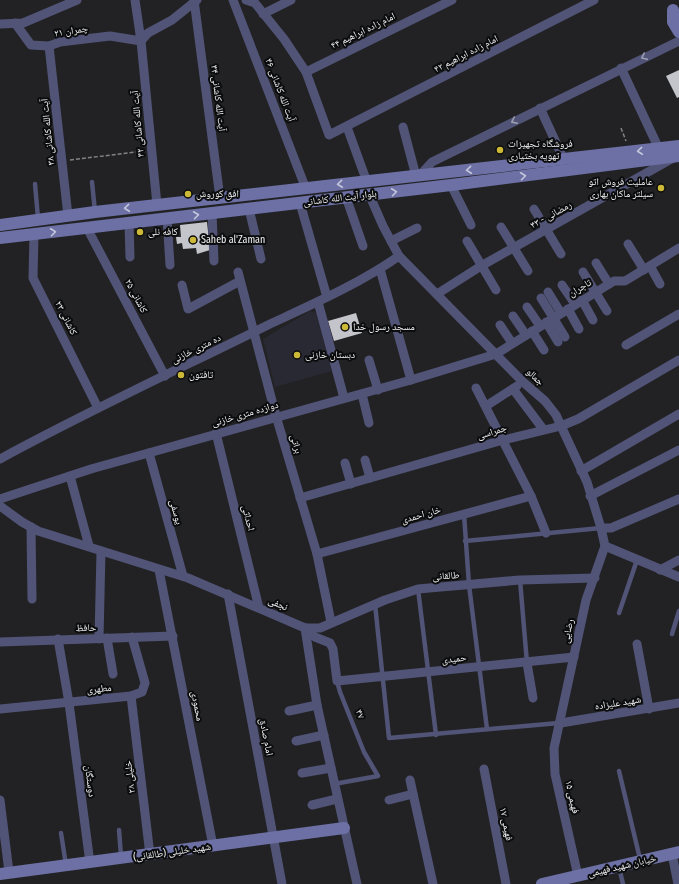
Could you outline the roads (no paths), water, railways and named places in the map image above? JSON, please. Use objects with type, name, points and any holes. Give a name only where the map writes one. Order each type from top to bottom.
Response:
[{"type":"main road","points":[[673,8],[673,22],[679,32]]},
{"type":"main road","name":"بلوار آیت الله کاشانی","points":[[0,225],[95,212],[631,152],[660,149],[678,153]]},
{"type":"main road","name":"بلوار آیت الله کاشانی","points":[[0,238],[451,185],[678,153]]},
{"type":"main road","points":[[367,182],[369,194]]},
{"type":"main road","name":"شهید خلیلی (طالقانی)","points":[[4,873],[150,855],[344,828]]},
{"type":"main road","name":"خیابان شهید فهیمی","points":[[542,884],[565,881],[578,876],[675,853]]},
{"type":"street","name":"آیت الله کاشانی ۴۲","points":[[135,0],[142,41],[157,205]]},
{"type":"street","points":[[142,41],[148,33],[172,20],[195,0]]},
{"type":"street","name":"آیت الله کاشانی ۴۴","points":[[195,0],[220,198]]},
{"type":"street","name":"آیت الله کاشانی ۴۶","points":[[234,0],[306,189]]},
{"type":"street","points":[[246,0],[255,3],[284,39],[306,72]]},
{"type":"street","points":[[264,14],[290,0]]},
{"type":"street","name":"امام زاده ابراهیم ۴۴","points":[[306,72],[452,0]]},
{"type":"street","name":"امام زاده ابراهیم ۴۲","points":[[306,72],[329,135],[348,127],[594,0]]},
{"type":"street","points":[[0,24],[24,23],[71,1]]},
{"type":"street","name":"چمران ۲۱","points":[[15,23],[31,45],[49,46],[60,42],[110,36],[142,41]]},
{"type":"street","points":[[403,127],[418,175],[432,162],[621,68],[679,41]]},
{"type":"street","name":"آیت الله کاشانی ۳۸","points":[[49,46],[68,216]]},
{"type":"street","points":[[621,68],[660,149]]},
{"type":"street","points":[[540,108],[564,160]]},
{"type":"street","points":[[348,127],[367,182]]},
{"type":"street","name":"رمضانی - ۴۳","points":[[437,294],[481,266],[678,153]]},
{"type":"street","points":[[451,185],[470,225]]},
{"type":"street","name":"جمالو","points":[[369,194],[399,256],[523,382],[545,401],[561,426],[581,472],[587,482],[605,546]]},
{"type":"street","points":[[346,197],[363,246]]},
{"type":"street","points":[[300,203],[327,297]]},
{"type":"street","points":[[249,208],[261,260]]},
{"type":"street","points":[[534,209],[561,254]]},
{"type":"street","points":[[212,213],[214,261]]},
{"type":"street","points":[[166,218],[170,265]]},
{"type":"street","points":[[129,223],[130,257]]},
{"type":"street","points":[[501,226],[528,271]]},
{"type":"street","name":"کاشانی ۲۵","points":[[87,228],[165,376]]},
{"type":"street","points":[[391,241],[417,228]]},
{"type":"street","name":"کاشانی ۲۳","points":[[34,234],[33,278],[98,408]]},
{"type":"street","points":[[467,241],[496,290]]},
{"type":"street","points":[[628,244],[660,284]]},
{"type":"street","name":"تاجران","points":[[496,354],[614,281],[625,281],[679,248]]},
{"type":"street","name":"ده متری خازنی","points":[[0,458],[98,408],[318,302],[380,269],[399,256]]},
{"type":"street","points":[[596,263],[609,284]]},
{"type":"street","points":[[380,269],[411,380]]},
{"type":"street","points":[[583,272],[607,311]]},
{"type":"street","name":"براتی","points":[[182,285],[188,309],[239,276],[276,416],[317,554],[331,622]]},
{"type":"street","points":[[544,350],[562,285]]},
{"type":"street","points":[[545,295],[561,339]]},
{"type":"street","points":[[318,302],[344,398]]},
{"type":"street","points":[[527,307],[554,317],[579,329]]},
{"type":"street","points":[[626,345],[679,314]]},
{"type":"street","points":[[513,316],[593,320]]},
{"type":"street","points":[[500,325],[512,344]]},
{"type":"street","name":"دوازده متری خازنی","points":[[0,499],[70,476],[276,416],[378,390],[496,354]]},
{"type":"street","points":[[370,360],[378,390]]},
{"type":"street","name":"جمراسی","points":[[300,498],[503,440],[543,429],[561,426],[578,419],[679,360]]},
{"type":"street","points":[[486,406],[523,382]]},
{"type":"street","points":[[476,388],[531,496],[546,533]]},
{"type":"street","points":[[513,389],[543,429]]},
{"type":"street","points":[[362,394],[369,423]]},
{"type":"street","points":[[581,472],[679,414]]},
{"type":"street","name":"احداثی","points":[[216,434],[259,608]]},
{"type":"street","points":[[590,496],[679,450]]},
{"type":"street","name":"یوسفی","points":[[149,453],[183,576]]},
{"type":"street","points":[[365,460],[370,478]]},
{"type":"street","points":[[345,463],[351,484]]},
{"type":"street","points":[[70,476],[89,546]]},
{"type":"street","name":"خان احمدی","points":[[317,554],[531,496]]},
{"type":"street","points":[[601,528],[611,528],[679,499]]},
{"type":"street","name":"نجفی","points":[[0,506],[31,527],[101,551],[183,576],[305,628]]},
{"type":"street","points":[[31,527],[32,599]]},
{"type":"street","points":[[605,546],[679,577]]},
{"type":"street","name":"رضایی","points":[[561,723],[586,600],[605,546]]},
{"type":"street","points":[[101,551],[103,639],[113,674]]},
{"type":"street","points":[[660,570],[679,560]]},
{"type":"street","name":"محمودی","points":[[160,570],[213,846]]},
{"type":"street","name":"طالقانی","points":[[305,628],[320,628],[375,604],[418,589],[520,580],[595,578]]},
{"type":"street","name":"امام صادق","points":[[228,594],[282,884]]},
{"type":"street","points":[[305,628],[317,705],[357,884]]},
{"type":"street","name":"۴۷","points":[[305,628],[315,637],[330,644],[333,649],[337,681]]},
{"type":"street","name":"حافظ","points":[[0,642],[173,636]]},
{"type":"street","points":[[131,696],[142,692],[145,683],[132,637]]},
{"type":"street","name":"دوستگان","points":[[58,639],[69,703],[90,862]]},
{"type":"street","points":[[637,644],[649,709]]},
{"type":"street","name":"حمیدی","points":[[337,681],[430,673],[574,657]]},
{"type":"street","points":[[527,663],[533,698]]},
{"type":"street","name":"مطهری","points":[[0,709],[131,696]]},
{"type":"street","name":"خلیلی ۲۸","points":[[131,696],[150,855]]},
{"type":"street","name":"شهید علیزاده","points":[[561,723],[679,703]]},
{"type":"street","points":[[289,711],[317,705]]},
{"type":"street","name":"فهیمی ۱۵","points":[[561,723],[554,748],[553,760],[578,876]]},
{"type":"street","points":[[296,741],[324,736]]},
{"type":"street","points":[[302,773],[331,768]]},
{"type":"street","name":"فهیمی ۱۷","points":[[484,769],[506,884]]},
{"type":"street","points":[[410,780],[433,884]]},
{"type":"street","points":[[389,800],[413,794]]},
{"type":"street","points":[[0,800],[4,873]]},
{"type":"street","points":[[312,805],[337,800]]},
{"type":"street","points":[[675,853],[678,884]]},
{"type":"lane","points":[[92,182],[95,212]]},
{"type":"lane","points":[[35,184],[38,220]]},
{"type":"lane","points":[[464,514],[469,585],[487,729]]},
{"type":"lane","points":[[465,541],[601,528]]},
{"type":"lane","points":[[619,613],[637,560]]},
{"type":"lane","points":[[520,580],[527,663]]},
{"type":"lane","points":[[418,589],[430,673],[436,735]]},
{"type":"lane","points":[[375,604],[381,677],[389,738],[561,723]]},
{"type":"lane","points":[[672,634],[679,611]]},
{"type":"lane","name":"۴۷","points":[[334,784],[378,776],[364,752],[337,681]]},
{"type":"lane","points":[[619,772],[641,862]]},
{"type":"lane","points":[[119,830],[122,858]]},
{"type":"lane","points":[[62,833],[66,866]]},
{"type":"lane","points":[[619,867],[623,884]]},
{"type":"place","name":"فروشگاه تجهیزات تهویه بختیاری","points":[[500,150]]},
{"type":"place","name":"عاملیت فروش اتو سیلتر ماکان بهاری","points":[[661,188]]},
{"type":"place","name":"افق کوروش","points":[[188,194]]},
{"type":"place","name":"کافه نلی","points":[[140,232]]},
{"type":"place","name":"Saheb al'Zaman","points":[[193,240]]},
{"type":"place","name":"مسجد رسول خدا","points":[[345,327]]},
{"type":"place","name":"دبستان خازنی","points":[[297,355]]},
{"type":"place","name":"تافتون","points":[[181,375]]}]
